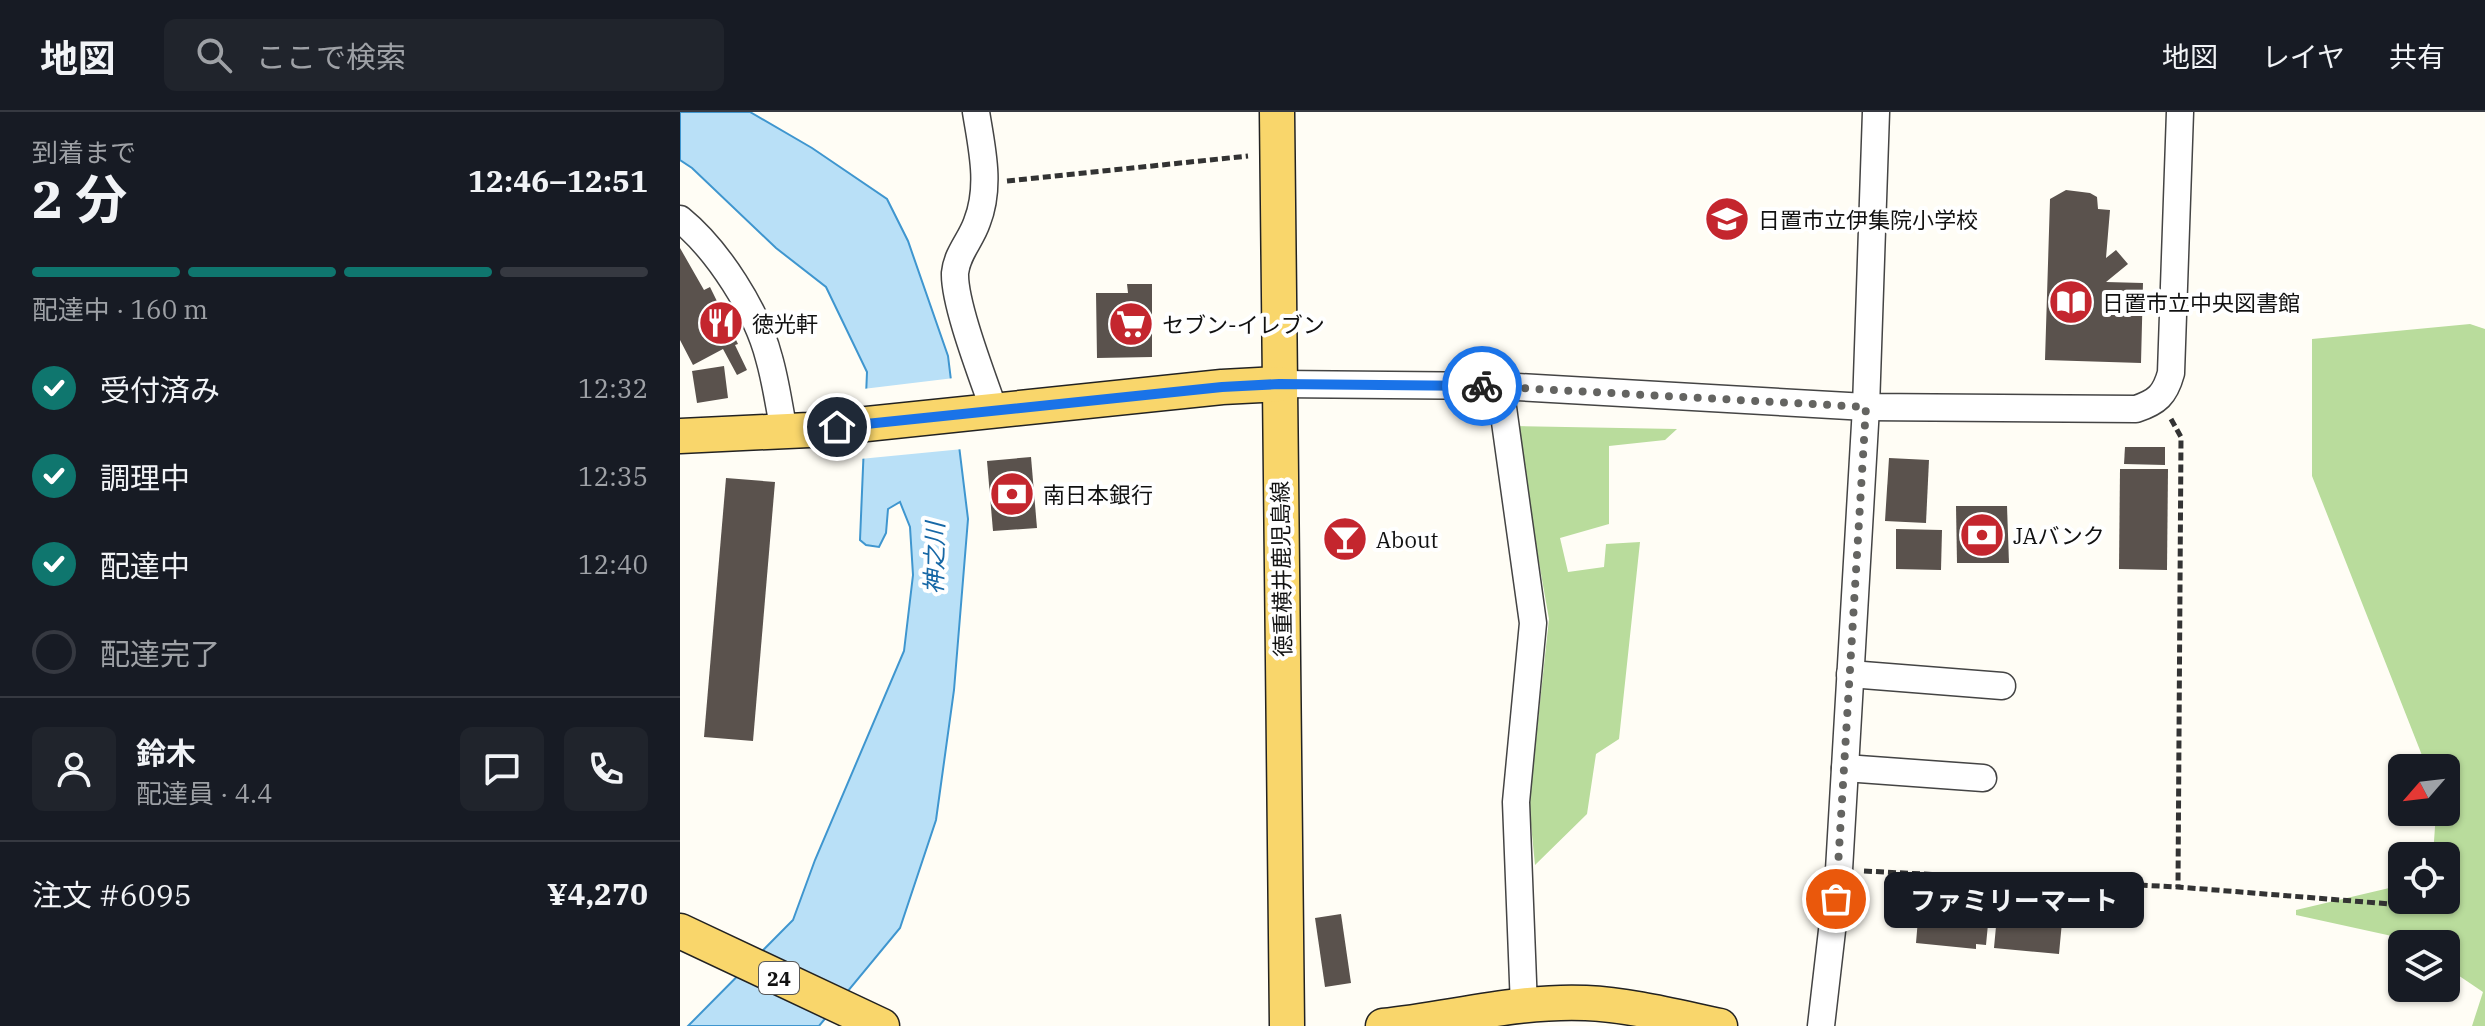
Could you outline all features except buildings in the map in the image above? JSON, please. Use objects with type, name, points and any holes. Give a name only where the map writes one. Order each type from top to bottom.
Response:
[{"type":"main road","name":"徳重横井鹿児島線","points":[[1277,112],[1287,1026]]},
{"type":"main road","points":[[680,436],[796,431],[1222,387],[1279,384]]},
{"type":"main road","name":"24","points":[[688,935],[873,1022]]},
{"type":"main road","points":[[1383,1026],[1524,1007],[1586,1003],[1653,1012],[1720,1026]]},
{"type":"street","points":[[976,112],[986,183],[977,224],[960,252],[955,272],[957,294],[985,411]]},
{"type":"street","points":[[1821,1026],[1839,870],[1866,407],[1876,112]]},
{"type":"street","points":[[1279,384],[1500,386],[1866,407],[2136,409],[2159,400],[2167,388],[2171,373],[2180,112]]},
{"type":"street","points":[[680,219],[732,279],[751,313],[796,431]]},
{"type":"street","points":[[1500,386],[1533,623],[1516,802],[1524,1007]]},
{"type":"street","points":[[1850,674],[2002,686]]},
{"type":"street","points":[[1845,768],[1983,778]]},
{"type":"path","points":[[986,183],[1278,153]]},
{"type":"path","points":[[2159,400],[2181,437],[2178,887]]},
{"type":"path","points":[[1839,870],[2178,887],[2388,904]]},
{"type":"green space","points":[[2470,324],[2485,329],[2485,1026],[2472,1026],[2483,992],[2460,976],[2460,930],[2388,930],[2388,935],[2296,915],[2296,910],[2388,888],[2388,914],[2460,914],[2460,842],[2434,842],[2435,826],[2460,826],[2460,754],[2421,754],[2312,476],[2312,339]]},
{"type":"green space","points":[[1515,426],[1677,429],[1665,440],[1609,446],[1609,524],[1560,538],[1568,572],[1604,567],[1606,544],[1640,542],[1619,739],[1596,754],[1587,814],[1535,865],[1529,804],[1549,619]]},
{"type":"water","name":"神之川","points":[[680,112],[750,112],[812,148],[887,199],[908,241],[948,356],[968,519],[954,690],[936,820],[900,928],[819,1026],[688,1026],[793,920],[815,860],[904,651],[913,575],[910,527],[900,502],[888,509],[886,533],[879,547],[866,545],[860,540],[867,372],[826,287],[776,248],[680,160]]},
{"type":"pier","points":[[954,378],[963,449],[860,459],[863,389]]},
{"type":"way so far","points":[[1482,386],[1866,407],[1836,899]]},
{"type":"place","name":"日置市立伊集院小学校","points":[[1727,219]]},
{"type":"place","name":"日置市立中央図書館","points":[[2071,302]]},
{"type":"place","name":"徳光軒","points":[[721,323]]},
{"type":"place","name":"セブン-イレブン","points":[[1131,324]]},
{"type":"place","name":"南日本銀行","points":[[1012,494]]},
{"type":"place","name":"JAバンク","points":[[1982,535]]},
{"type":"place","name":"About","points":[[1345,539]]},
{"type":"place","name":"ファミリーマート","points":[[1836,899]]},
{"type":"route","points":[[837,427],[1222,387],[1279,384],[1482,386]]}]
